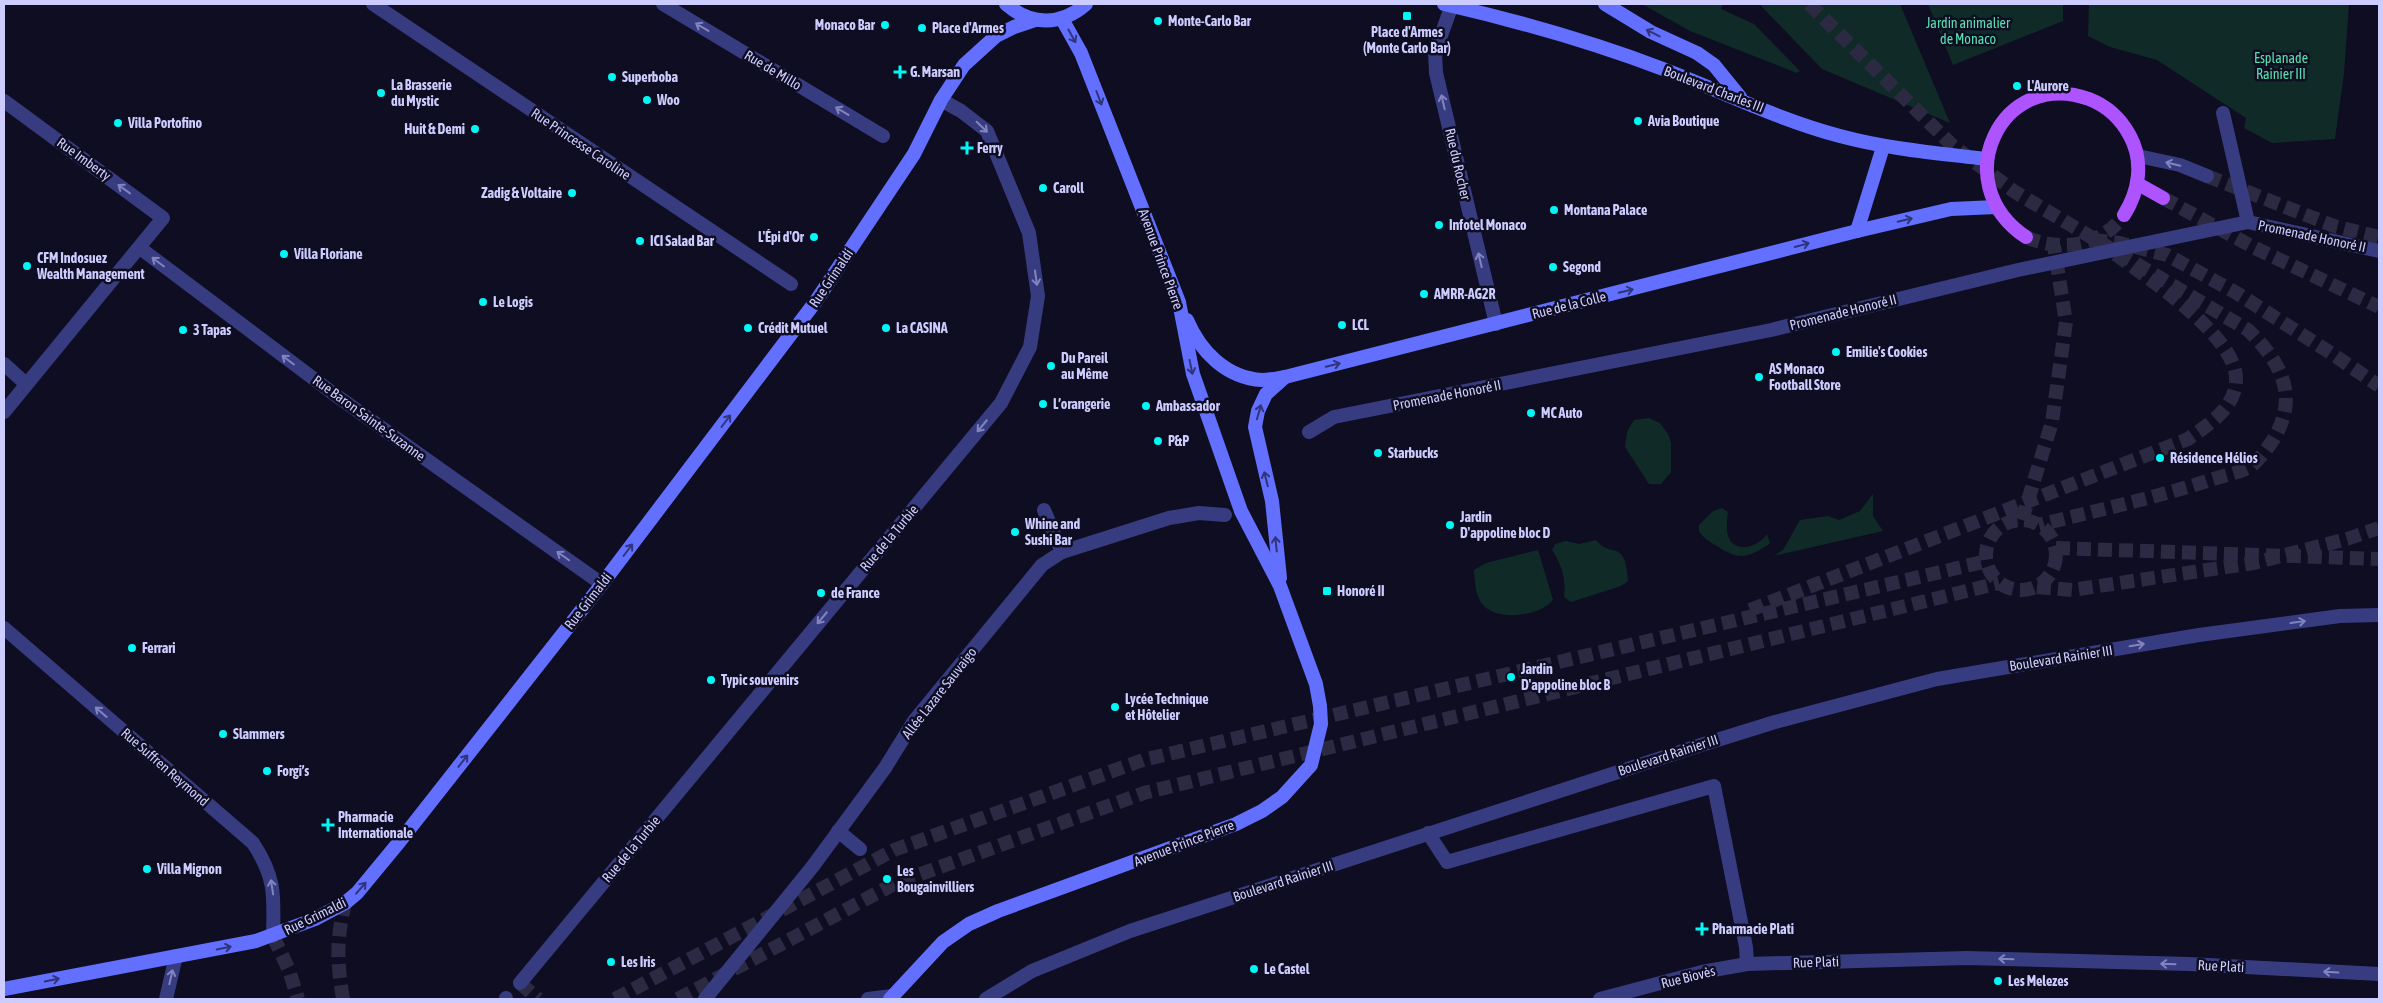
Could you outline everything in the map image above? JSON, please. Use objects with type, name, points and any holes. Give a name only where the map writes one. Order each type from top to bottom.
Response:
[{"type":"main road","points":[[1006,4],[1014,11],[1035,20],[1062,19],[1078,11],[1086,4]]},
{"type":"main road","points":[[1605,4],[1651,32],[1697,53],[1714,65],[1743,100]]},
{"type":"main road","name":"Boulevard Charles III","points":[[1448,5],[1496,15],[1661,68],[1800,124],[1883,147],[1986,159]]},
{"type":"main road","name":"Avenue Prince Pierre","points":[[891,998],[943,942],[970,924],[998,910],[1236,824],[1262,811],[1282,797],[1299,780],[1311,765],[1318,746],[1321,724],[1316,684],[1280,586],[1242,511],[1209,419],[1193,374],[1179,302],[1081,53],[1062,19]]},
{"type":"main road","name":"Rue Grimaldi","points":[[4,989],[176,956],[218,950],[274,936],[345,904],[406,834],[602,584],[816,301],[914,154],[941,100],[964,65],[996,36],[1014,26],[1035,20]]},
{"type":"main road","points":[[2026,237],[2004,219],[1996,207],[1987,183],[1986,159],[1996,132],[2015,110],[2040,97],[2068,94],[2096,101],[2108,109],[2127,130],[2138,156],[2138,184],[2134,197],[2124,215]]},
{"type":"main road","points":[[1857,231],[1883,147]]},
{"type":"main road","points":[[2138,184],[2163,198]]},
{"type":"main road","name":"Rue de la Colle","points":[[1179,302],[1189,325],[1202,347],[1220,366],[1240,376],[1262,380],[1286,377],[1857,231],[1951,209],[1996,207]]},
{"type":"main road","name":"Avenue Prince Pierre","points":[[1280,586],[1272,501],[1255,427],[1258,411],[1266,394],[1286,377]]},
{"type":"street","name":"Rue Princesse Caroline","points":[[372,4],[791,284]]},
{"type":"street","name":"Rue de Millo","points":[[663,4],[883,136]]},
{"type":"street","name":"Rue du Rocher","points":[[1448,5],[1435,52],[1436,73],[1496,324]]},
{"type":"street","name":"Rue de la Turbie","points":[[520,983],[1001,403],[1030,347],[1038,296],[1029,233],[987,131],[961,111],[941,100]]},
{"type":"street","name":"Rue Imberty","points":[[4,101],[163,218],[140,248]]},
{"type":"street","points":[[2220,119],[2229,139],[2248,222]]},
{"type":"street","points":[[2138,156],[2180,165],[2207,176]]},
{"type":"street","name":"Promenade Honoré II","points":[[1309,432],[1334,417],[1771,330],[2018,270],[2248,222],[2379,251]]},
{"type":"street","name":"Rue Baron Sainte-Suzanne","points":[[140,248],[334,394],[602,584]]},
{"type":"street","points":[[4,412],[140,248]]},
{"type":"street","points":[[4,364],[26,384]]},
{"type":"street","points":[[1044,510],[1062,552]]},
{"type":"street","name":"Allée Lazare Sauvaigo","points":[[705,999],[813,866],[884,768],[914,721],[1042,565],[1062,552],[1169,518],[1198,513],[1225,515]]},
{"type":"street","name":"Boulevard Rainier III","points":[[986,999],[1032,971],[1125,933],[1428,833],[1775,722],[1937,679],[2199,635],[2340,616],[2379,615]]},
{"type":"street","name":"Rue Suffren Reymond","points":[[4,628],[253,843],[265,862],[274,887],[274,936]]},
{"type":"street","points":[[1428,833],[1448,862],[1714,786],[1746,947],[1747,964]]},
{"type":"street","points":[[838,831],[860,849]]},
{"type":"street","points":[[166,999],[176,956]]},
{"type":"street","name":"Rue Plati","points":[[1747,964],[1977,958],[2188,964],[2379,974]]},
{"type":"street","name":"Rue Biovès","points":[[1600,999],[1702,972],[1747,964]]},
{"type":"street","points":[[868,999],[891,998]]},
{"type":"green space","points":[[1642,4],[1723,4],[1721,9],[1754,24],[1800,71],[1797,73],[1690,31]]},
{"type":"green space","points":[[1763,4],[1900,4],[1950,123],[1822,69],[1761,6]]},
{"type":"green space","name":"Jardin animalier de Monaco","points":[[1928,4],[2063,4],[2063,21],[1953,65]]},
{"type":"green space","name":"Esplanade Rainier III","points":[[2089,4],[2349,4],[2344,73],[2335,139],[2272,143],[2244,128],[2246,118],[2157,60],[2110,47],[2088,36]]},
{"type":"green space","points":[[1649,418],[1660,423],[1668,434],[1671,443],[1671,472],[1661,484],[1649,484],[1625,447],[1627,432],[1634,420]]},
{"type":"green space","points":[[1873,494],[1873,516],[1883,531],[1774,556],[1783,550],[1800,520],[1828,516],[1839,520],[1860,511]]},
{"type":"green space","points":[[1722,508],[1728,512],[1727,534],[1734,544],[1739,547],[1749,546],[1760,542],[1767,534],[1770,543],[1756,552],[1738,556],[1725,551],[1707,540],[1699,531],[1699,525],[1713,511]]},
{"type":"green space","points":[[1596,540],[1601,545],[1621,554],[1627,567],[1628,581],[1621,586],[1571,602],[1564,597],[1562,572],[1552,550],[1555,544],[1566,541],[1579,544]]},
{"type":"green space","points":[[1538,550],[1553,600],[1539,610],[1520,615],[1501,614],[1485,607],[1477,595],[1474,570],[1486,563]]},
{"type":"tunnel","points":[[1809,4],[1953,146],[2015,192],[2248,330],[2270,354],[2278,367],[2286,394],[2281,424],[2265,451],[2248,468],[2163,494],[2039,525]]},
{"type":"tunnel","points":[[2207,176],[2334,226],[2379,237]]},
{"type":"tunnel","points":[[2163,198],[2253,247],[2379,307]]},
{"type":"tunnel","points":[[2026,237],[2052,244],[2079,244],[2104,234],[2115,226],[2124,215]]},
{"type":"tunnel","points":[[2093,240],[2120,243],[2167,255],[2235,292],[2379,386]]},
{"type":"tunnel","points":[[2022,520],[2052,422],[2066,322],[2054,246]]},
{"type":"tunnel","points":[[1750,610],[2188,439],[2219,415],[2230,400],[2236,382],[2233,364],[2222,345],[2206,326],[2185,307],[2107,248]]},
{"type":"tunnel","points":[[2028,520],[2041,526],[2050,535],[2054,541],[2056,555],[2054,569],[2046,580],[2035,588],[2014,590],[2007,588],[1996,580],[1988,569],[1986,548],[1988,541],[1996,530],[2007,522],[2028,520]]},
{"type":"tunnel","points":[[2037,587],[2072,590],[2254,563],[2347,539],[2379,528]]},
{"type":"tunnel","points":[[2056,548],[2379,559]]},
{"type":"tunnel","points":[[615,999],[894,850],[1143,760],[1987,561]]},
{"type":"tunnel","points":[[678,999],[896,883],[1144,793],[1999,583]]},
{"type":"tunnel","points":[[343,999],[338,951],[345,903]]},
{"type":"tunnel","points":[[273,936],[289,970],[298,999]]},
{"type":"tunnel","points":[[520,983],[538,999]]},
{"type":"place","name":"Place d'Armes (Monte Carlo Bar)","points":[[1407,16]]},
{"type":"place","name":"Monte-Carlo Bar","points":[[1158,21]]},
{"type":"place","name":"Monaco Bar","points":[[885,25]]},
{"type":"place","name":"Place d'Armes","points":[[922,28]]},
{"type":"place","name":"G. Marsan","points":[[900,72]]},
{"type":"place","name":"Superboba","points":[[612,77]]},
{"type":"place","name":"L'Aurore","points":[[2017,86]]},
{"type":"place","name":"La Brasserie du Mystic","points":[[381,93]]},
{"type":"place","name":"Woo","points":[[647,100]]},
{"type":"place","name":"Avia Boutique","points":[[1638,121]]},
{"type":"place","name":"Villa Portofino","points":[[118,123]]},
{"type":"place","name":"Huit & Demi","points":[[475,129]]},
{"type":"place","name":"Ferry","points":[[967,148]]},
{"type":"place","name":"Caroll","points":[[1043,188]]},
{"type":"place","name":"Zadig & Voltaire","points":[[572,193]]},
{"type":"place","name":"Montana Palace","points":[[1554,210]]},
{"type":"place","name":"Infotel Monaco","points":[[1439,225]]},
{"type":"place","name":"L'Épi d'Or","points":[[814,237]]},
{"type":"place","name":"ICI Salad Bar","points":[[640,241]]},
{"type":"place","name":"Villa Floriane","points":[[284,254]]},
{"type":"place","name":"CFM Indosuez Wealth Management","points":[[27,266]]},
{"type":"place","name":"Segond","points":[[1553,267]]},
{"type":"place","name":"AMRR-AG2R","points":[[1424,294]]},
{"type":"place","name":"Le Logis","points":[[483,302]]},
{"type":"place","name":"LCL","points":[[1342,325]]},
{"type":"place","name":"Crédit Mutuel","points":[[748,328]]},
{"type":"place","name":"La CASINA","points":[[886,328]]},
{"type":"place","name":"3 Tapas","points":[[183,330]]},
{"type":"place","name":"Emilie's Cookies","points":[[1836,352]]},
{"type":"place","name":"Du Pareil au Même","points":[[1051,366]]},
{"type":"place","name":"AS Monaco Football Store","points":[[1759,377]]},
{"type":"place","name":"L’orangerie","points":[[1043,404]]},
{"type":"place","name":"Ambassador","points":[[1146,406]]},
{"type":"place","name":"MC Auto","points":[[1531,413]]},
{"type":"place","name":"P&P","points":[[1158,441]]},
{"type":"place","name":"Starbucks","points":[[1378,453]]},
{"type":"place","name":"Résidence Hélios","points":[[2160,458]]},
{"type":"place","name":"Jardin D'appoline bloc D","points":[[1450,525]]},
{"type":"place","name":"Whine and Sushi Bar","points":[[1015,532]]},
{"type":"place","name":"Honoré II","points":[[1327,591]]},
{"type":"place","name":"de France","points":[[821,593]]},
{"type":"place","name":"Ferrari","points":[[132,648]]},
{"type":"place","name":"Jardin D'appoline bloc B","points":[[1511,677]]},
{"type":"place","name":"Typic souvenirs","points":[[711,680]]},
{"type":"place","name":"Lycée Technique et Hôtelier","points":[[1115,707]]},
{"type":"place","name":"Slammers","points":[[223,734]]},
{"type":"place","name":"Forgi’s","points":[[267,771]]},
{"type":"place","name":"Pharmacie Internationale","points":[[328,825]]},
{"type":"place","name":"Villa Mignon","points":[[147,869]]},
{"type":"place","name":"Les Bougainvilliers","points":[[887,879]]},
{"type":"place","name":"Pharmacie Plati","points":[[1702,929]]},
{"type":"place","name":"Les Iris","points":[[611,962]]},
{"type":"place","name":"Le Castel","points":[[1254,969]]},
{"type":"place","name":"Les Melezes","points":[[1998,981]]}]
